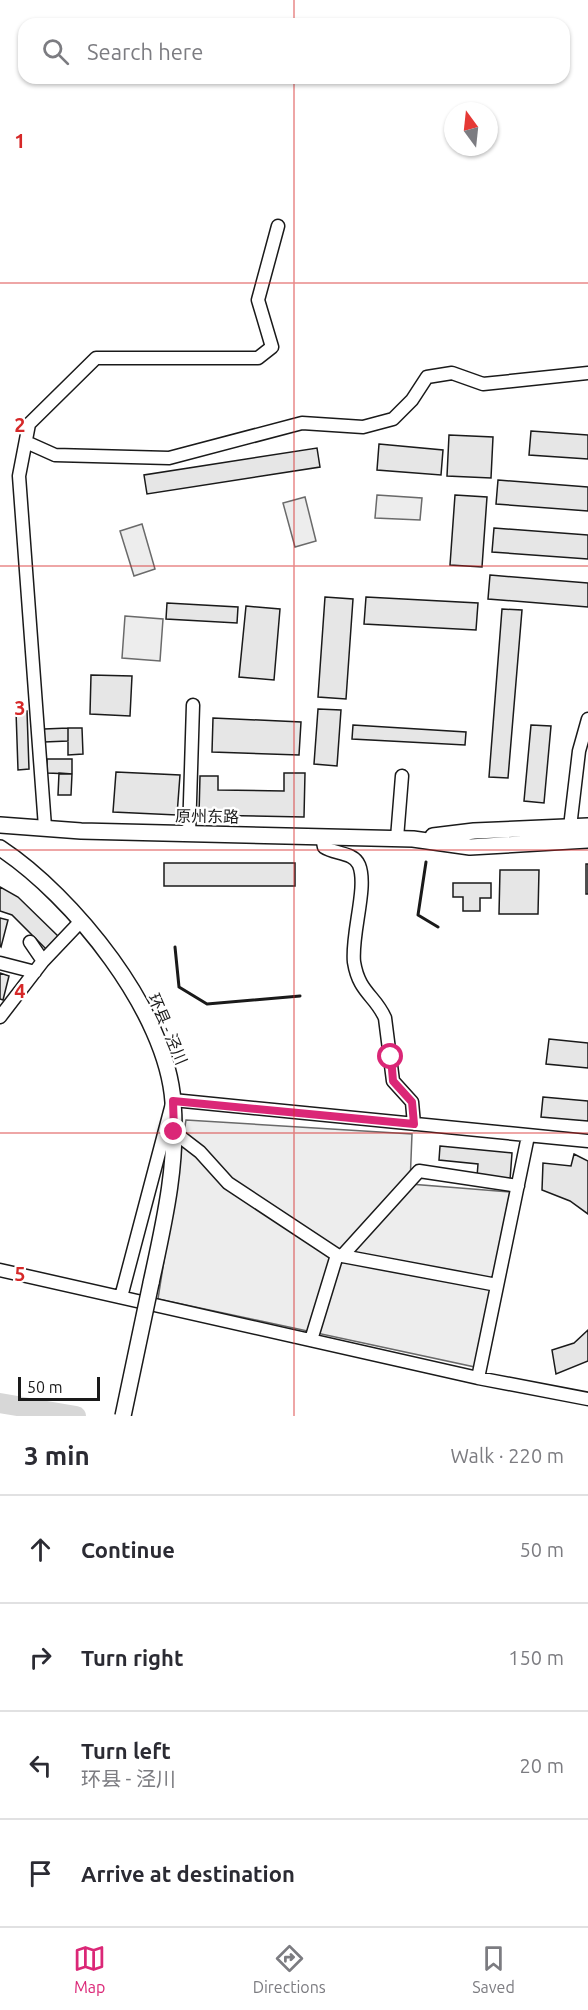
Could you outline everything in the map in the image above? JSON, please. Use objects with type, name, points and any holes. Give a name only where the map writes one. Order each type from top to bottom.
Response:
[{"type":"main road","name":"原州东路","points":[[0,825],[189,834],[405,839],[470,847],[588,840]]},
{"type":"main road","name":"原州东路","points":[[405,839],[474,831],[588,826]]},
{"type":"main road","name":"环县 - 泾川","points":[[0,848],[38,876],[67,902],[134,994],[151,1026],[168,1070],[173,1101],[175,1157],[123,1416]]},
{"type":"street","points":[[45,828],[19,476],[29,424],[96,358],[258,358],[272,347],[258,300],[278,226]]},
{"type":"street","points":[[26,442],[55,455],[169,458],[302,423],[363,427],[393,419],[412,400],[427,376],[452,373],[483,384],[588,373]]},
{"type":"street","points":[[189,834],[192,705]]},
{"type":"street","points":[[570,827],[579,751],[588,719]]},
{"type":"street","points":[[402,776],[405,839]]},
{"type":"street","points":[[322,837],[324,847],[331,852],[348,855],[360,866],[361,879],[353,938],[355,963],[362,988],[385,1018],[393,1081],[412,1102],[414,1124]]},
{"type":"street","points":[[0,1017],[43,961],[81,921]]},
{"type":"street","points":[[30,942],[43,961]]},
{"type":"street","points":[[0,963],[35,972]]},
{"type":"street","points":[[121,1297],[173,1101],[588,1141]]},
{"type":"street","points":[[174,1132],[200,1152],[228,1183],[340,1255],[497,1285]]},
{"type":"street","points":[[478,1378],[528,1136]]},
{"type":"street","points":[[311,1340],[340,1255],[419,1171],[518,1186]]},
{"type":"street","points":[[0,1269],[478,1378],[588,1399]]},
{"type":"shaded area","points":[[377,495],[422,498],[420,520],[375,518]]},
{"type":"shaded area","points":[[305,497],[316,541],[295,547],[283,503]]},
{"type":"shaded area","points":[[142,524],[155,569],[134,576],[120,531]]},
{"type":"shaded area","points":[[125,616],[163,619],[160,661],[122,658]]},
{"type":"shaded area","points":[[186,1120],[412,1134],[410,1184],[510,1192],[475,1367],[158,1299]]},
{"type":"building","points":[[531,431],[588,435],[588,459],[529,455]]},
{"type":"building","points":[[449,435],[493,437],[491,478],[447,476]]},
{"type":"building","points":[[379,444],[443,450],[441,475],[377,470]]},
{"type":"building","points":[[317,448],[320,467],[147,494],[144,475]]},
{"type":"building","points":[[498,480],[588,487],[588,511],[496,504]]},
{"type":"building","points":[[455,495],[487,497],[482,567],[450,565]]},
{"type":"building","points":[[494,528],[588,535],[588,559],[492,552]]},
{"type":"building","points":[[490,575],[588,583],[588,607],[488,599]]},
{"type":"building","points":[[325,597],[353,599],[346,699],[318,697]]},
{"type":"building","points":[[366,597],[478,603],[476,630],[364,624]]},
{"type":"building","points":[[167,603],[238,607],[237,623],[166,619]]},
{"type":"building","points":[[246,606],[280,609],[274,680],[239,677]]},
{"type":"building","points":[[502,609],[522,610],[508,778],[489,777]]},
{"type":"building","points":[[91,675],[132,676],[130,716],[90,714]]},
{"type":"building","points":[[318,709],[341,710],[337,766],[314,764]]},
{"type":"building","points":[[16,711],[27,711],[29,769],[18,770]]},
{"type":"building","points":[[213,718],[301,722],[299,755],[212,752]]},
{"type":"building","points":[[353,725],[466,732],[465,745],[352,739]]},
{"type":"building","points":[[531,725],[551,726],[544,803],[524,801]]},
{"type":"building","points":[[68,728],[68,741],[44,742],[44,729]]},
{"type":"building","points":[[68,728],[82,728],[83,754],[68,755]]},
{"type":"building","points":[[47,759],[72,759],[72,774],[47,773]]},
{"type":"building","points":[[116,772],[180,775],[177,815],[113,812]]},
{"type":"building","points":[[59,773],[72,774],[71,795],[58,795]]},
{"type":"building","points":[[284,773],[305,773],[304,817],[199,815],[200,776],[218,776],[218,790],[284,791]]},
{"type":"building","points":[[164,863],[295,863],[295,886],[164,886]]},
{"type":"building","points":[[586,864],[588,864],[588,894],[586,894]]},
{"type":"building","points":[[500,870],[539,870],[538,914],[499,914]]},
{"type":"building","points":[[453,883],[491,883],[491,898],[480,898],[480,911],[463,911],[463,897],[453,897]]},
{"type":"building","points":[[0,887],[18,897],[59,937],[47,950],[12,915],[0,911]]},
{"type":"building","points":[[0,918],[8,920],[1,947],[0,946]]},
{"type":"building","points":[[0,973],[9,976],[3,1000],[0,999]]},
{"type":"building","points":[[549,1039],[588,1043],[588,1068],[546,1064]]},
{"type":"building","points":[[543,1097],[588,1101],[588,1121],[541,1117]]},
{"type":"building","points":[[440,1146],[512,1153],[510,1180],[477,1177],[478,1164],[439,1160]]},
{"type":"building","points":[[574,1154],[588,1161],[588,1214],[570,1201],[542,1190],[543,1163],[571,1166]]},
{"type":"building","points":[[588,1330],[588,1361],[556,1374],[552,1350],[574,1343]]},
{"type":"waterway","points":[[0,1403],[76,1416]]},
{"type":"wall","points":[[426,862],[418,915],[438,927]]},
{"type":"wall","points":[[175,947],[179,987],[207,1004],[300,996]]},
{"type":"route","points":[[174,1132],[173,1101],[414,1124],[412,1102],[393,1081],[391,1057]]}]
